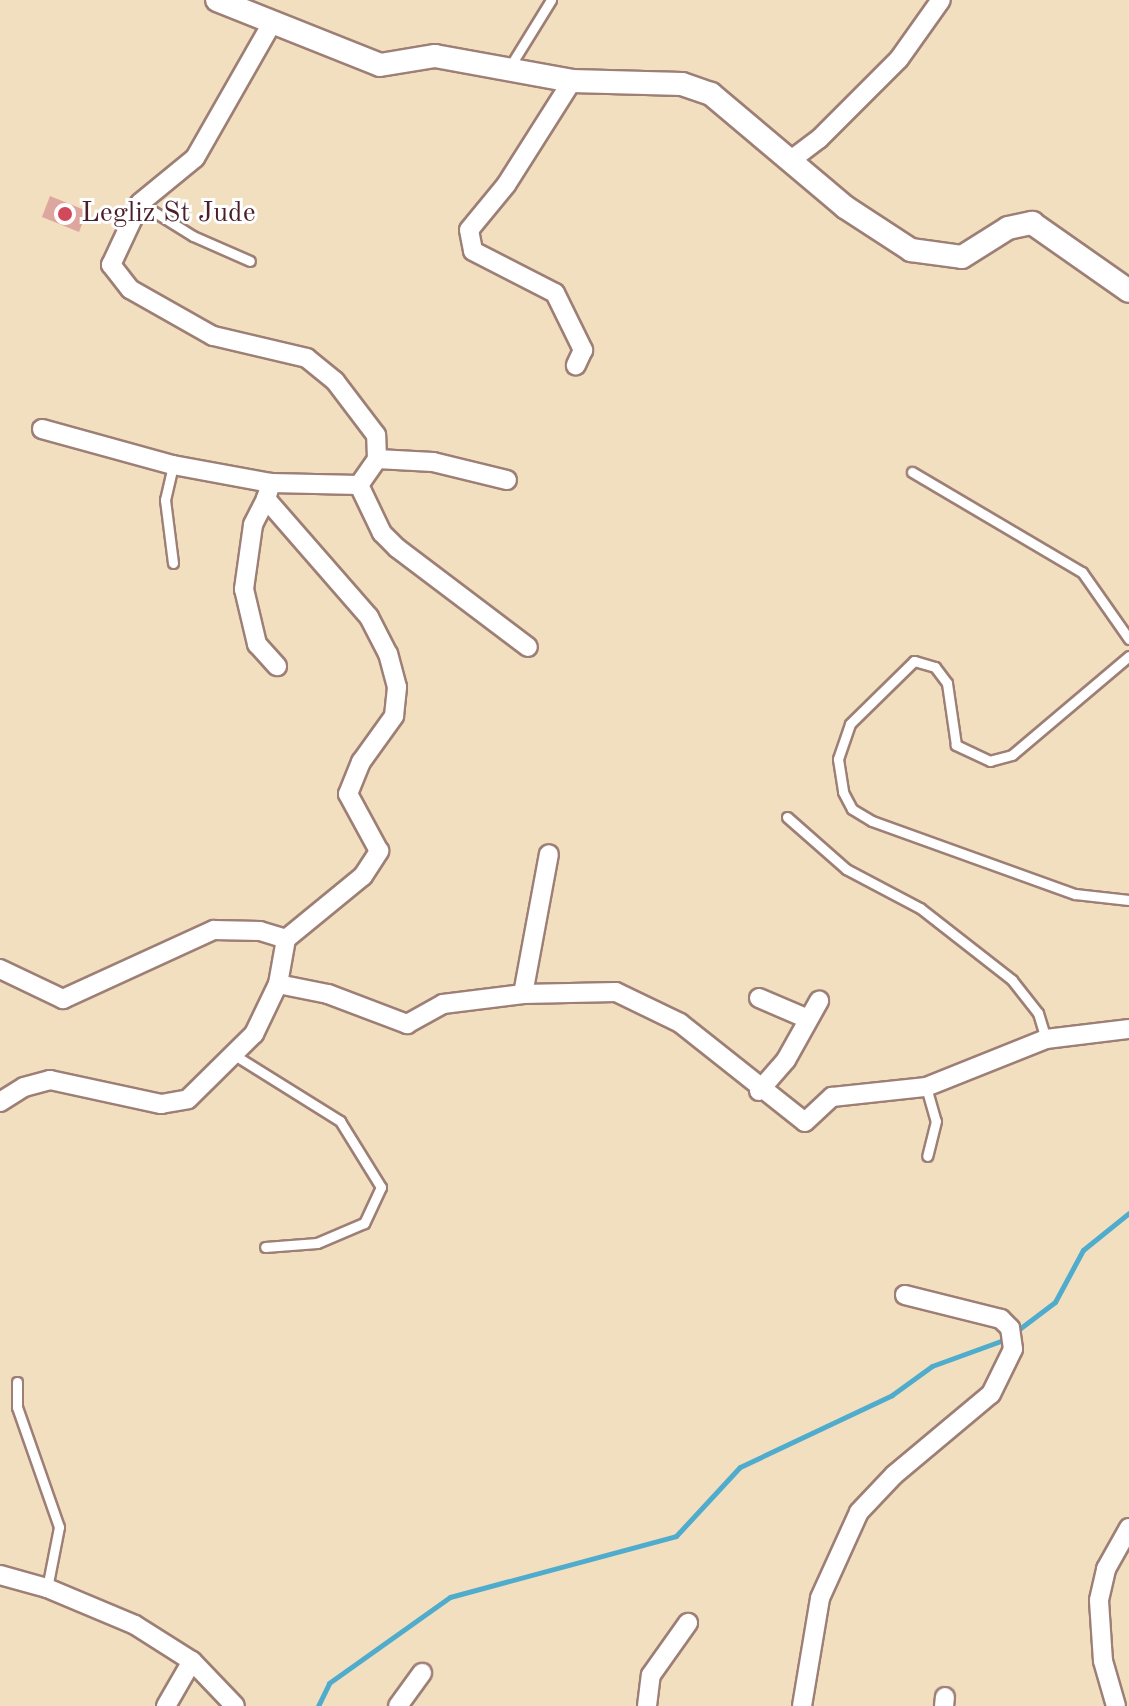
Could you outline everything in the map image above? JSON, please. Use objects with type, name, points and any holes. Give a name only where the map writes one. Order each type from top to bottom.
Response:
[{"type":"street","points":[[217,0],[380,65],[435,56],[572,81],[682,84],[711,94],[845,207],[911,250],[962,257],[1008,228],[1032,223],[1129,291]]},
{"type":"street","points":[[791,160],[819,139],[899,59],[941,0]]},
{"type":"street","points":[[272,23],[195,158],[140,203],[111,265],[130,289],[213,336],[307,358],[335,381],[376,435],[377,459],[359,485]]},
{"type":"street","points":[[572,81],[506,185],[469,230],[473,251],[555,293],[583,350],[576,365]]},
{"type":"street","points":[[42,429],[269,491],[359,485]]},
{"type":"street","points":[[377,459],[433,462],[507,480]]},
{"type":"street","points":[[359,485],[382,533],[397,548],[528,647]]},
{"type":"street","points":[[269,491],[253,525],[244,589],[257,644],[277,666]]},
{"type":"street","points":[[0,1102],[24,1087],[50,1080],[161,1104],[188,1099],[236,1056],[278,984],[286,939],[374,865],[379,851],[348,794],[361,762],[394,716],[397,687],[369,617],[269,491]]},
{"type":"street","points":[[523,994],[549,854]]},
{"type":"street","points":[[0,969],[63,999],[214,930],[260,931],[286,939]]},
{"type":"street","points":[[278,984],[328,994],[407,1024],[443,1004],[523,994],[616,992],[680,1023],[759,1091],[805,1122],[832,1097],[926,1087],[1046,1039],[1129,1029]]},
{"type":"street","points":[[759,998],[808,1019]]},
{"type":"street","points":[[759,1091],[786,1060],[819,1001]]},
{"type":"street","points":[[802,1706],[820,1598],[859,1512],[894,1475],[991,1394],[1015,1342],[1001,1319],[905,1295]]},
{"type":"street","points":[[1116,1706],[1103,1661],[1099,1600],[1106,1569],[1129,1528]]},
{"type":"street","points":[[0,1575],[47,1588],[135,1625],[192,1661],[235,1706]]},
{"type":"street","points":[[647,1706],[651,1675],[688,1623]]},
{"type":"street","points":[[166,1706],[192,1661]]},
{"type":"street","points":[[398,1706],[422,1673]]},
{"type":"lane","points":[[507,71],[551,0]]},
{"type":"lane","points":[[140,203],[193,236],[250,261]]},
{"type":"lane","points":[[173,465],[165,500],[173,563]]},
{"type":"lane","points":[[912,472],[1093,580],[1129,639]]},
{"type":"lane","points":[[1129,656],[1031,741],[1012,755],[990,761],[956,745],[947,683],[935,667],[914,661],[850,724],[838,759],[843,792],[852,809],[872,821],[1075,894],[1129,900]]},
{"type":"lane","points":[[787,817],[846,869],[920,908],[1012,980],[1038,1013],[1046,1039]]},
{"type":"lane","points":[[236,1056],[340,1121],[381,1187],[364,1223],[317,1243],[265,1247]]},
{"type":"lane","points":[[926,1087],[936,1121],[927,1156]]},
{"type":"lane","points":[[17,1382],[17,1407],[59,1527],[47,1588]]},
{"type":"building","name":"Legliz St Jude","points":[[50,196],[87,211],[79,232],[42,217]]},
{"type":"waterway","points":[[1014,1333],[1055,1302],[1083,1250],[1129,1213]]},
{"type":"waterway","points":[[318,1706],[329,1683],[450,1597],[676,1536],[740,1467],[892,1395],[932,1366],[1006,1339]]},
{"type":"place","name":"Legliz St Jude","points":[[65,214]]}]
